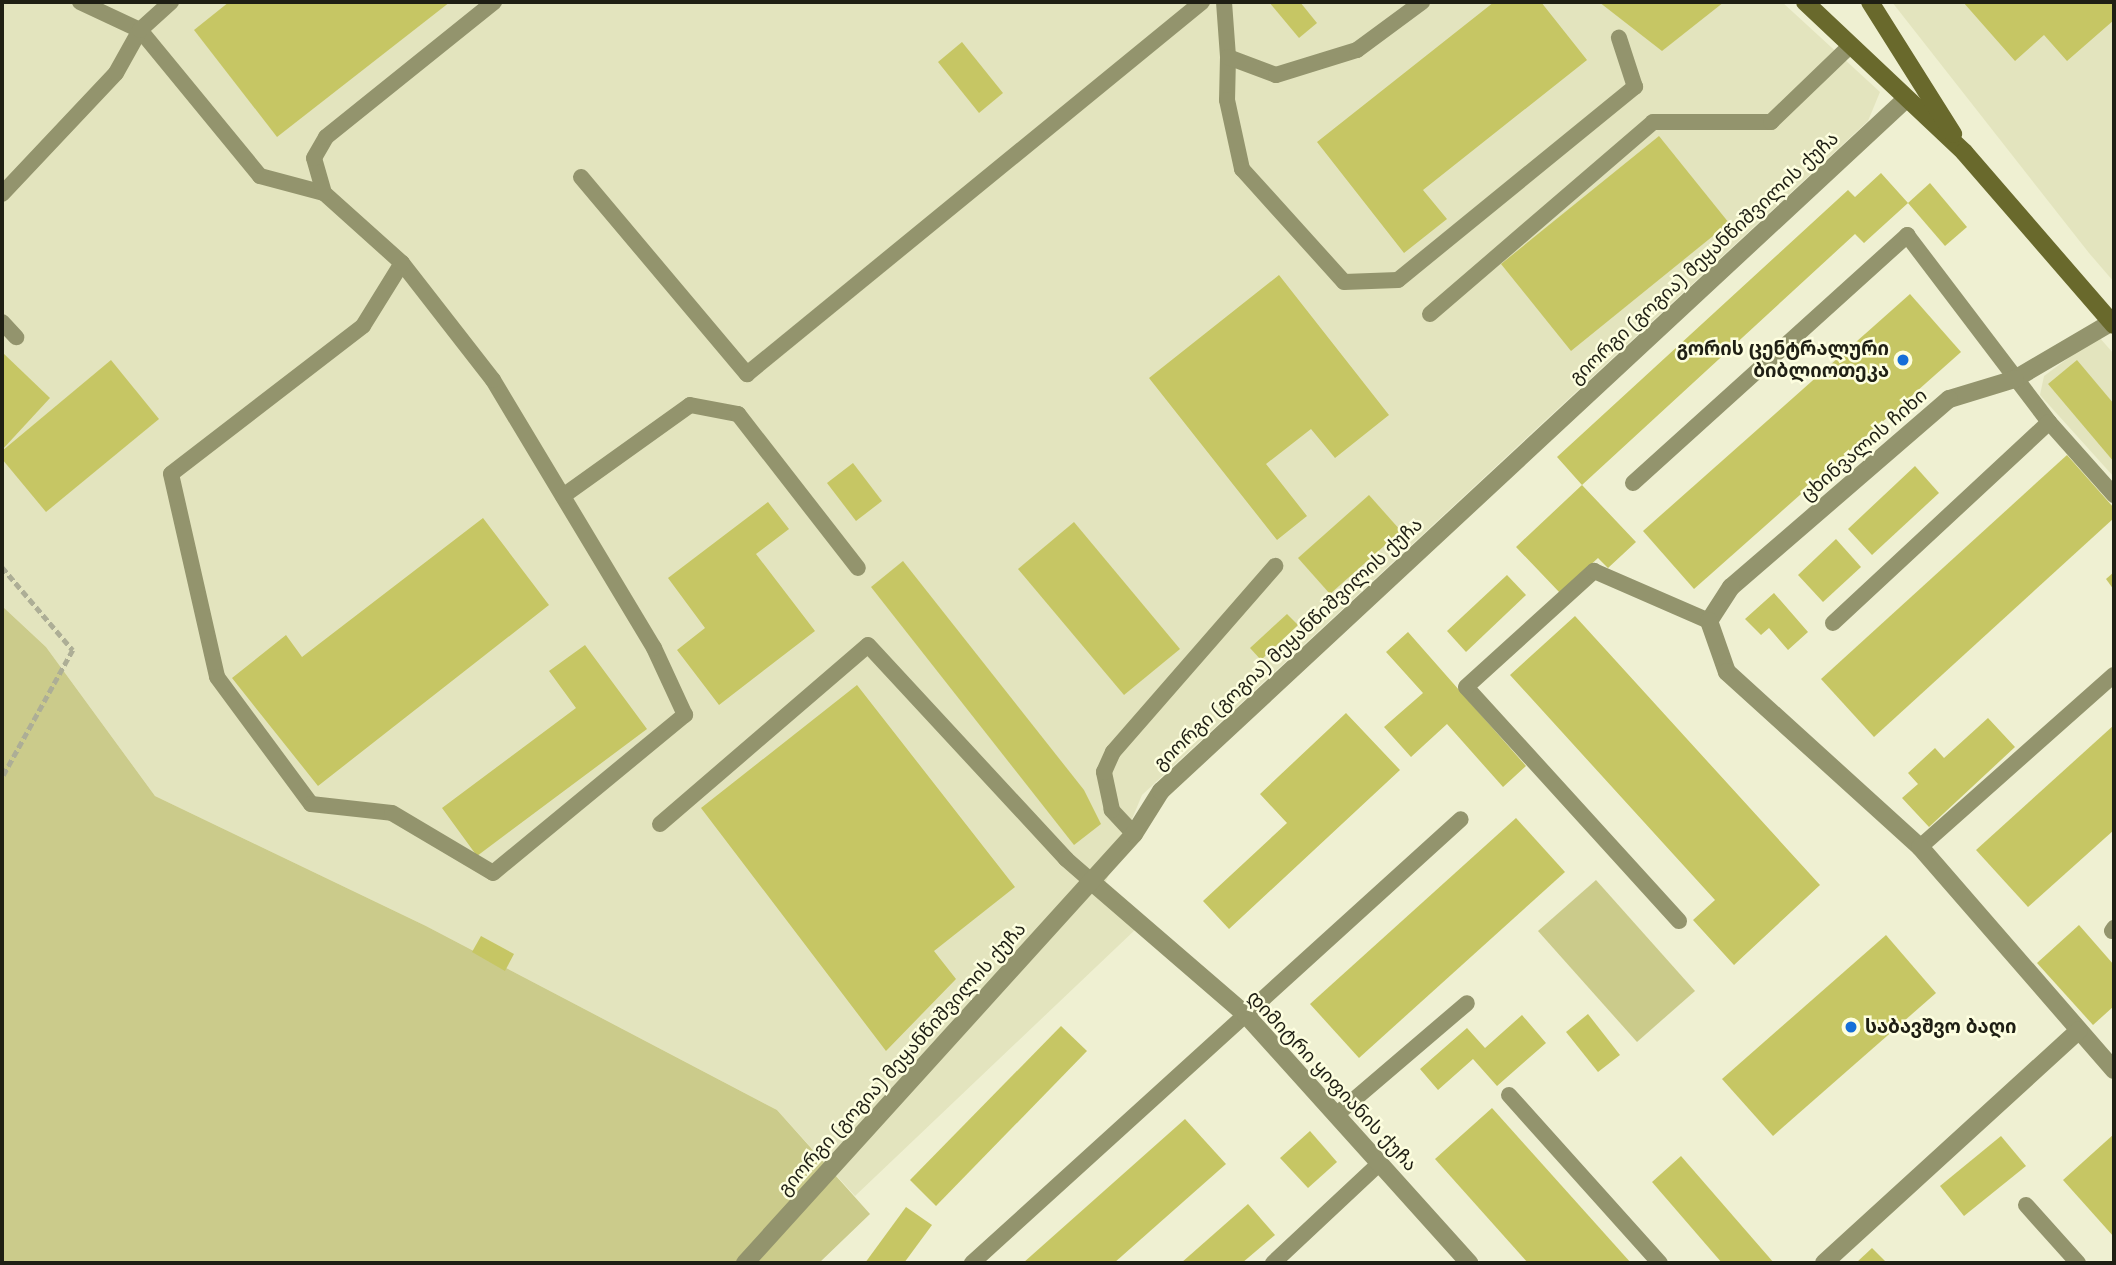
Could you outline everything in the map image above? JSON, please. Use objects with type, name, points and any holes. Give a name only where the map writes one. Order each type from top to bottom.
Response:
[{"type":"main road","points":[[1804,2],[1964,152],[2113,324]]},
{"type":"main road","points":[[1870,2],[1964,152]]},
{"type":"street","name":"გიორგი (გოგია) მეყანწიშვილის ქუჩა","points":[[745,1263],[1134,834],[1161,791],[1906,99]]},
{"type":"street","name":"ცხინვალის ჩიხი","points":[[1709,621],[1731,587],[1949,399],[2015,379],[2113,324]]},
{"type":"street","points":[[1709,621],[1727,672],[1920,847],[2114,1070]]},
{"type":"street","name":"დიმიტრი ყიფიანის ქუჩა","points":[[1091,882],[1246,1015],[1469,1263]]},
{"type":"street","points":[[1824,1263],[2080,1030]]},
{"type":"lane","points":[[80,2],[140,30],[260,176],[324,193],[402,263],[493,380],[654,648],[685,715],[493,873],[393,813],[311,804],[217,677],[171,474],[363,326],[402,263]]},
{"type":"lane","points":[[2,194],[116,74],[140,30],[171,2]]},
{"type":"lane","points":[[324,193],[313,158],[326,137],[494,2]]},
{"type":"lane","points":[[581,177],[747,374],[1202,2]]},
{"type":"lane","points":[[1224,2],[1228,57],[1227,100],[1242,169],[1344,282],[1398,280],[1635,88],[1619,38]]},
{"type":"lane","points":[[1228,57],[1276,75],[1357,50],[1422,2]]},
{"type":"lane","points":[[1430,314],[1653,122],[1771,122],[1850,46]]},
{"type":"lane","points":[[1633,483],[1907,235],[2049,422],[2114,495]]},
{"type":"lane","points":[[2,322],[16,337]]},
{"type":"lane","points":[[563,496],[690,405],[738,414],[858,568]]},
{"type":"lane","points":[[1833,623],[2049,422]]},
{"type":"lane","points":[[1134,834],[1112,810],[1104,772],[1113,752],[1275,566]]},
{"type":"lane","points":[[1679,921],[1466,687],[1594,571],[1709,621]]},
{"type":"lane","points":[[660,824],[867,645],[1066,859],[1091,882]]},
{"type":"lane","points":[[1920,847],[2114,675]]},
{"type":"lane","points":[[972,1263],[1461,820]]},
{"type":"lane","points":[[1336,1115],[1468,1003]]},
{"type":"lane","points":[[1509,1096],[1660,1263]]},
{"type":"lane","points":[[1273,1263],[1380,1163]]},
{"type":"lane","points":[[2026,1205],[2078,1263]]},
{"type":"path","points":[[2,567],[73,650],[2,778]]},
{"type":"shaded area","points":[[2,2],[1782,2],[1880,92],[1868,121],[1142,795],[1102,891],[1137,928],[855,1196],[777,1110],[426,926],[155,796],[46,647],[2,606]]},
{"type":"shaded area","points":[[1892,2],[2114,2],[2114,282],[2089,253]]},
{"type":"shaded area","points":[[2098,336],[2114,354],[2114,477],[2040,395],[2044,376]]},
{"type":"green space","points":[[2,606],[46,647],[155,796],[426,926],[777,1110],[870,1214],[819,1263],[2,1263]]},
{"type":"green space","points":[[1596,880],[1695,991],[1637,1042],[1538,931]]},
{"type":"building","points":[[229,2],[450,2],[277,137],[194,30]]},
{"type":"building","points":[[1269,2],[1300,2],[1317,23],[1299,38]]},
{"type":"building","points":[[1494,2],[1541,2],[1587,60],[1423,190],[1447,219],[1404,253],[1317,142]]},
{"type":"building","points":[[1599,2],[1724,2],[1662,51]]},
{"type":"building","points":[[1963,2],[2114,2],[2114,20],[2067,61],[2044,35],[2015,61]]},
{"type":"building","points":[[962,42],[1003,93],[979,113],[938,62]]},
{"type":"building","points":[[1659,136],[1729,223],[1571,351],[1501,264]]},
{"type":"building","points":[[1881,173],[1908,203],[1864,243],[1855,234],[1582,485],[1557,457],[1848,190],[1855,197]]},
{"type":"building","points":[[1930,183],[1967,227],[1945,246],[1908,203]]},
{"type":"building","points":[[1279,275],[1389,415],[1335,458],[1311,429],[1266,464],[1307,516],[1277,540],[1149,378]]},
{"type":"building","points":[[1910,294],[1961,352],[1694,589],[1643,531]]},
{"type":"building","points":[[2,352],[50,398],[2,450]]},
{"type":"building","points":[[111,360],[159,419],[46,512],[2,459],[2,451]]},
{"type":"building","points":[[2077,360],[2114,404],[2114,462],[2048,384]]},
{"type":"building","points":[[2067,455],[2114,508],[2114,518],[1874,737],[1821,679]]},
{"type":"building","points":[[853,463],[882,501],[856,521],[827,483]]},
{"type":"building","points":[[1915,466],[1939,493],[1872,555],[1848,529]]},
{"type":"building","points":[[1582,485],[1636,542],[1608,568],[1598,558],[1560,593],[1516,547]]},
{"type":"building","points":[[1369,495],[1401,531],[1330,594],[1298,558]]},
{"type":"building","points":[[768,502],[789,529],[756,554],[815,631],[719,705],[677,650],[705,628],[668,578]]},
{"type":"building","points":[[483,518],[549,605],[318,786],[232,678],[286,635],[302,657]]},
{"type":"building","points":[[1074,522],[1180,649],[1124,695],[1018,569]]},
{"type":"building","points":[[1836,539],[1861,567],[1823,602],[1798,575]]},
{"type":"building","points":[[903,561],[1084,790],[1101,824],[1074,845],[871,587]]},
{"type":"building","points":[[2114,572],[2114,590],[2106,579]]},
{"type":"building","points":[[1507,575],[1526,595],[1466,652],[1447,631]]},
{"type":"building","points":[[1774,593],[1808,632],[1788,650],[1769,628],[1761,635],[1745,619]]},
{"type":"building","points":[[1287,614],[1298,625],[1261,660],[1250,648]]},
{"type":"building","points":[[1575,616],[1820,885],[1734,965],[1693,920],[1715,900],[1510,675]]},
{"type":"building","points":[[1408,632],[1526,766],[1503,787],[1447,724],[1411,757],[1384,727],[1423,693],[1386,652]]},
{"type":"building","points":[[585,645],[647,729],[477,856],[442,808],[576,708],[549,671]]},
{"type":"building","points":[[857,685],[1015,887],[934,951],[956,979],[886,1051],[701,808]]},
{"type":"building","points":[[1346,713],[1400,770],[1229,929],[1203,901],[1287,823],[1260,794]]},
{"type":"building","points":[[1988,718],[2015,747],[1929,827],[1902,798],[1918,784],[1908,773],[1935,748],[1944,758]]},
{"type":"building","points":[[2114,725],[2114,830],[2028,907],[1976,850]]},
{"type":"building","points":[[1516,818],[1565,872],[1359,1058],[1310,1004]]},
{"type":"building","points":[[2079,925],[2114,965],[2114,1006],[2093,1025],[2037,963]]},
{"type":"building","points":[[1886,935],[1936,993],[1773,1136],[1722,1079]]},
{"type":"building","points":[[481,936],[514,954],[505,971],[472,952]]},
{"type":"building","points":[[1588,1014],[1620,1055],[1598,1072],[1566,1032]]},
{"type":"building","points":[[1522,1015],[1546,1043],[1497,1086],[1473,1059],[1438,1090],[1420,1069],[1467,1028],[1485,1048]]},
{"type":"building","points":[[1061,1026],[1087,1051],[936,1206],[910,1180]]},
{"type":"building","points":[[1492,1108],[1631,1263],[1528,1263],[1435,1159]]},
{"type":"building","points":[[1185,1119],[1226,1164],[1114,1263],[1023,1263]]},
{"type":"building","points":[[1310,1131],[1337,1162],[1308,1188],[1280,1158]]},
{"type":"building","points":[[2114,1134],[2114,1237],[2063,1180]]},
{"type":"building","points":[[2001,1136],[2026,1166],[1964,1216],[1940,1186]]},
{"type":"building","points":[[1681,1156],[1774,1263],[1722,1263],[1652,1182]]},
{"type":"building","points":[[1248,1204],[1275,1235],[1242,1263],[1181,1263]]},
{"type":"building","points":[[906,1207],[932,1225],[904,1263],[865,1263]]},
{"type":"building","points":[[1872,1248],[1887,1263],[1856,1263]]},
{"type":"place","name":"გორის ცენტრალური ბიბლიოთეკა","points":[[1903,360]]},
{"type":"place","name":"საბავშვო ბაღი","points":[[1851,1027]]}]
